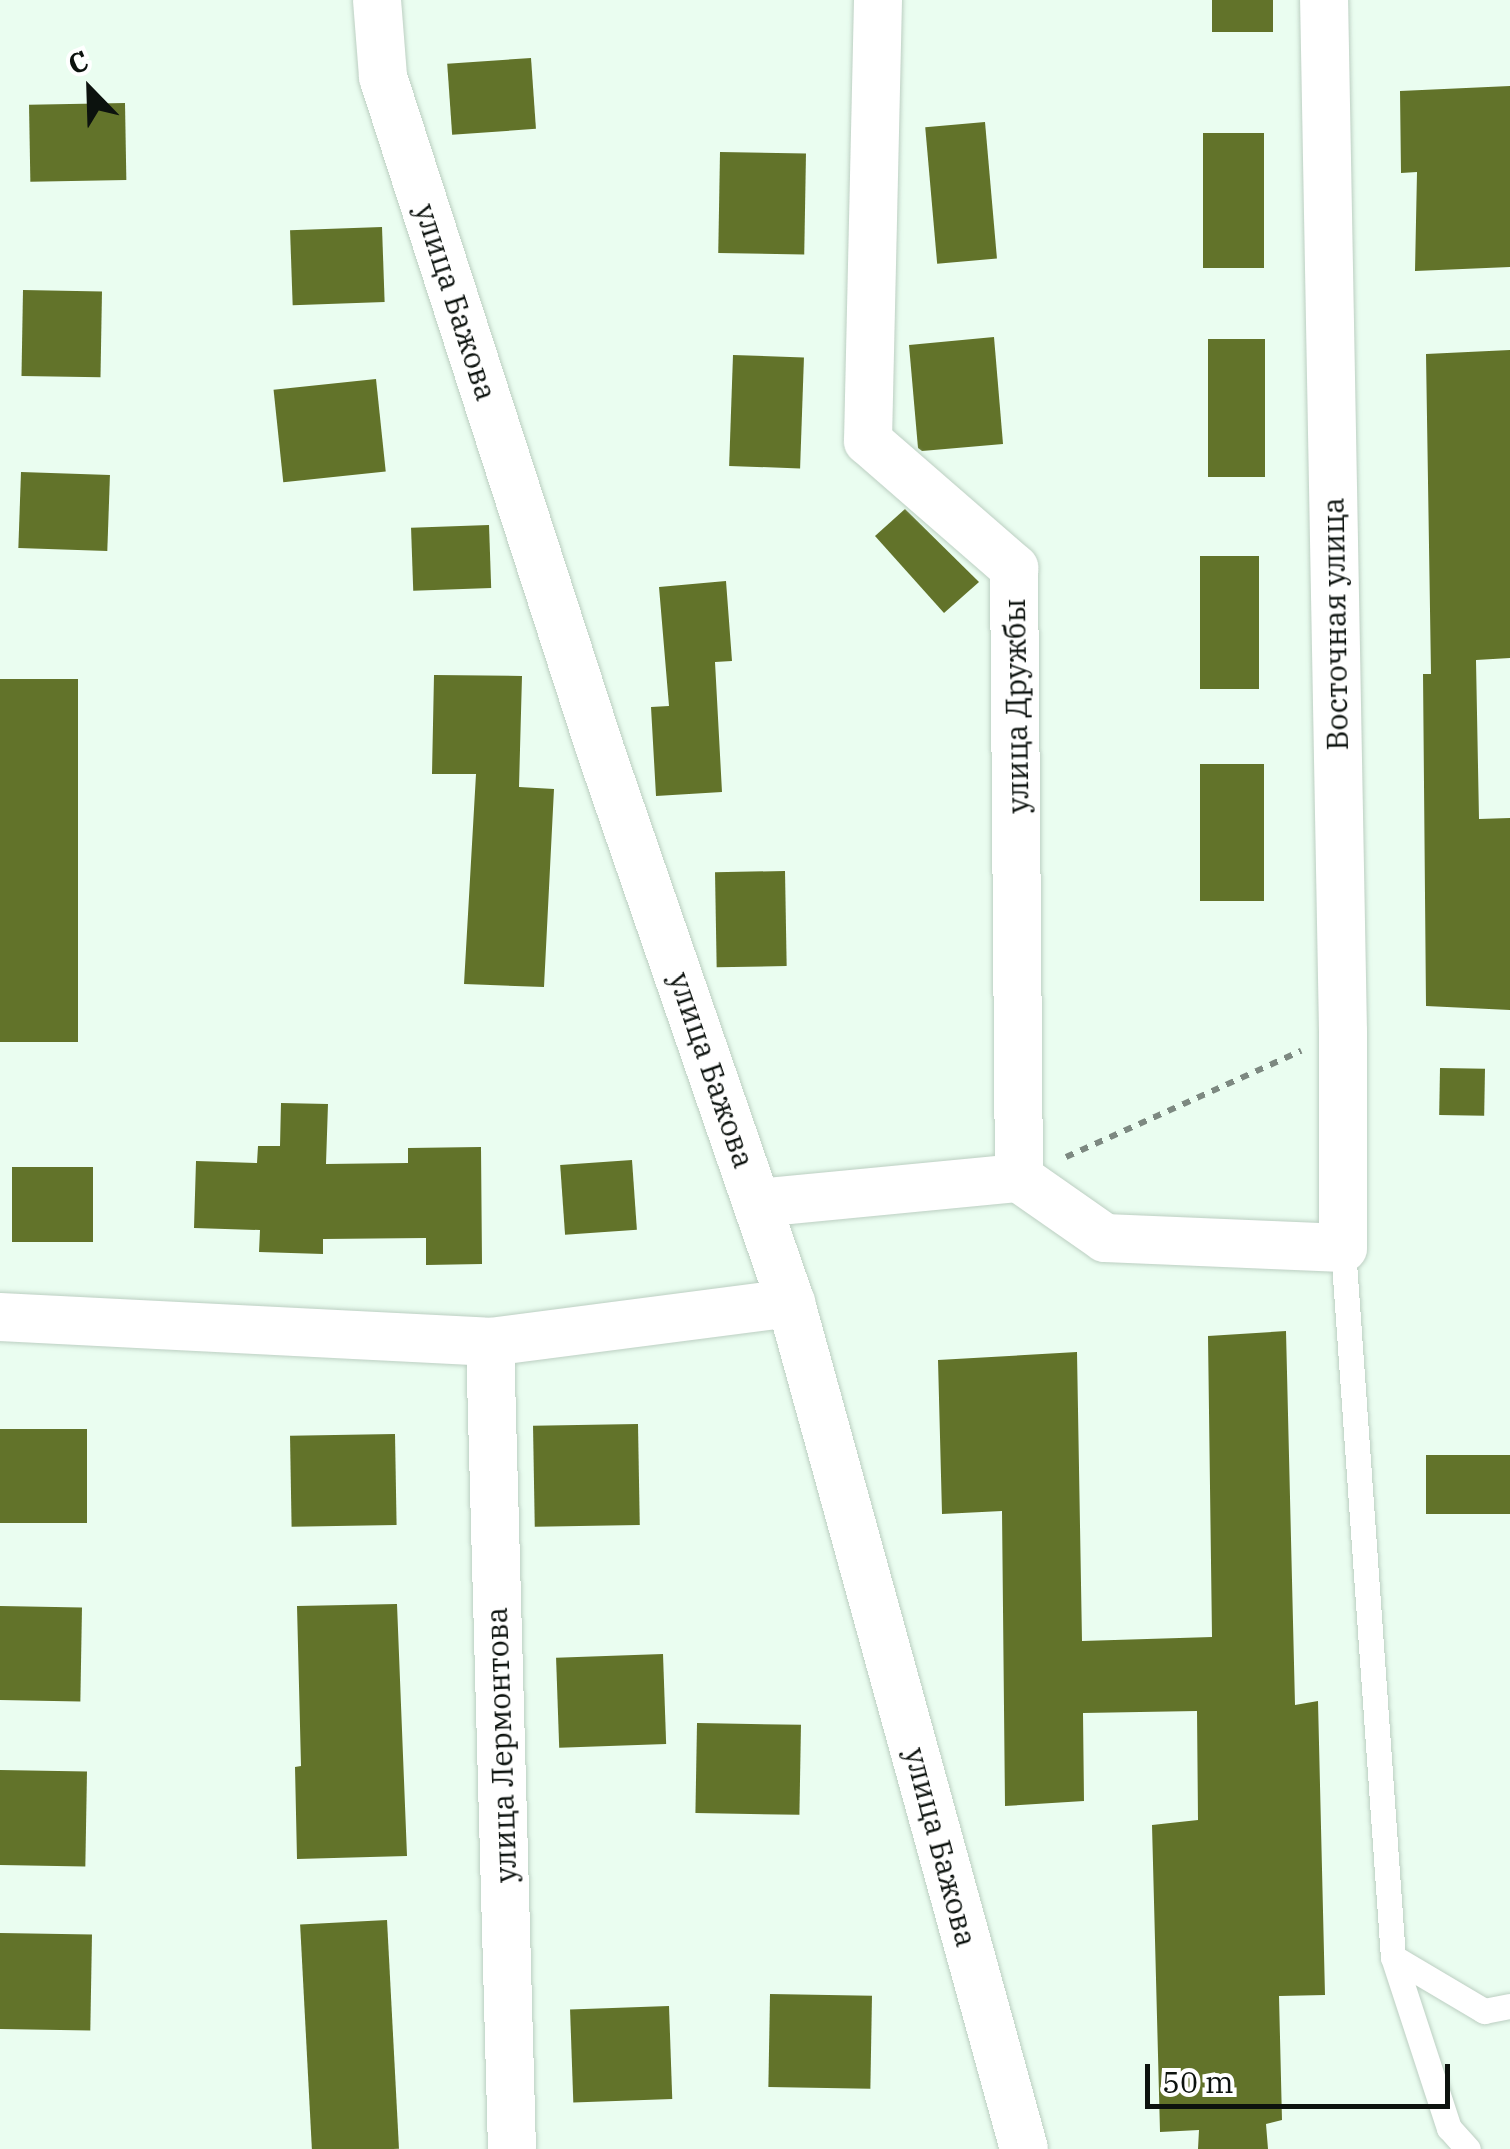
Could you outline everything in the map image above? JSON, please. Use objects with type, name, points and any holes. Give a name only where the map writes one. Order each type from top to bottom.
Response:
[{"type":"street","name":"улица Бажова","points":[[377,0],[383,77],[594,730],[791,1303],[1024,2149]]},
{"type":"street","name":"улица Дружбы","points":[[878,0],[868,441],[1014,568],[1019,1178]]},
{"type":"street","name":"Восточная улица","points":[[1324,0],[1344,1032],[1343,1248]]},
{"type":"street","points":[[758,1203],[1019,1178],[1105,1238],[1343,1248]]},
{"type":"street","points":[[0,1317],[490,1342],[791,1303]]},
{"type":"street","name":"улица Лермонтова","points":[[490,1342],[512,2149]]},
{"type":"lane","points":[[1343,1248],[1393,1957],[1449,2128],[1468,2149]]},
{"type":"lane","points":[[1393,1957],[1484,2012],[1510,2006]]},
{"type":"path","points":[[1019,1178],[1344,1032]]},
{"type":"building","points":[[1212,0],[1273,0],[1273,32],[1212,32]]},
{"type":"building","points":[[531,58],[536,129],[452,135],[447,64]]},
{"type":"building","points":[[1510,86],[1510,267],[1415,271],[1417,172],[1401,173],[1400,91]]},
{"type":"building","points":[[125,103],[126,180],[30,182],[29,105]]},
{"type":"building","points":[[985,122],[997,258],[937,264],[925,127]]},
{"type":"building","points":[[1203,133],[1264,133],[1264,268],[1203,268]]},
{"type":"building","points":[[720,152],[806,154],[804,254],[718,253]]},
{"type":"building","points":[[382,227],[385,302],[293,305],[290,230]]},
{"type":"building","points":[[23,290],[102,291],[100,377],[21,376]]},
{"type":"building","points":[[994,337],[1003,444],[922,451],[918,448],[909,345]]},
{"type":"building","points":[[1208,339],[1265,339],[1265,477],[1208,477]]},
{"type":"building","points":[[1510,350],[1510,658],[1476,660],[1479,819],[1510,818],[1510,1010],[1426,1006],[1423,674],[1431,674],[1426,354]]},
{"type":"building","points":[[733,355],[804,357],[800,468],[729,466]]},
{"type":"building","points":[[376,379],[386,471],[283,482],[274,390]]},
{"type":"building","points":[[21,472],[110,475],[107,551],[18,548]]},
{"type":"building","points":[[905,509],[979,582],[944,613],[875,536]]},
{"type":"building","points":[[489,525],[491,588],[413,591],[411,528]]},
{"type":"building","points":[[1200,556],[1259,556],[1259,689],[1200,689]]},
{"type":"building","points":[[726,581],[732,661],[715,662],[722,792],[656,796],[651,707],[669,706],[659,587]]},
{"type":"building","points":[[434,675],[522,676],[519,787],[554,789],[544,987],[464,984],[476,774],[432,774]]},
{"type":"building","points":[[0,679],[78,679],[78,1042],[0,1042]]},
{"type":"building","points":[[1200,764],[1264,764],[1264,901],[1200,901]]},
{"type":"building","points":[[785,871],[787,966],[717,967],[715,872]]},
{"type":"building","points":[[1440,1068],[1485,1069],[1484,1116],[1439,1115]]},
{"type":"building","points":[[281,1103],[328,1104],[326,1164],[408,1163],[408,1148],[481,1147],[482,1264],[426,1265],[426,1238],[323,1239],[323,1254],[259,1252],[260,1230],[194,1228],[196,1161],[257,1163],[258,1146],[280,1146]]},
{"type":"building","points":[[632,1160],[637,1230],[565,1235],[560,1165]]},
{"type":"building","points":[[12,1167],[93,1167],[93,1242],[12,1242]]},
{"type":"building","points":[[1286,1331],[1295,1705],[1318,1701],[1325,1995],[1279,1996],[1282,2120],[1266,2124],[1268,2149],[1198,2149],[1199,2130],[1160,2132],[1152,1825],[1198,1820],[1197,1711],[1083,1713],[1084,1801],[1005,1806],[1002,1511],[942,1514],[938,1360],[1077,1352],[1082,1641],[1212,1637],[1208,1336]]},
{"type":"building","points":[[638,1424],[640,1525],[535,1527],[533,1426]]},
{"type":"building","points":[[0,1429],[87,1429],[87,1523],[0,1523]]},
{"type":"building","points":[[395,1434],[397,1525],[292,1527],[290,1436]]},
{"type":"building","points":[[1426,1455],[1510,1455],[1510,1514],[1426,1514]]},
{"type":"building","points":[[397,1604],[407,1856],[297,1859],[295,1767],[301,1766],[297,1606]]},
{"type":"building","points":[[0,1606],[82,1607],[80,1701],[0,1700]]},
{"type":"building","points":[[663,1654],[666,1744],[559,1748],[556,1658]]},
{"type":"building","points":[[697,1723],[801,1725],[799,1815],[695,1813]]},
{"type":"building","points":[[0,1770],[87,1772],[85,1867],[0,1865]]},
{"type":"building","points":[[387,1920],[399,2149],[312,2149],[300,1925]]},
{"type":"building","points":[[0,1933],[92,1935],[90,2031],[0,2029]]},
{"type":"building","points":[[770,1994],[872,1996],[870,2089],[768,2087]]},
{"type":"building","points":[[669,2006],[672,2099],[573,2102],[570,2009]]}]
